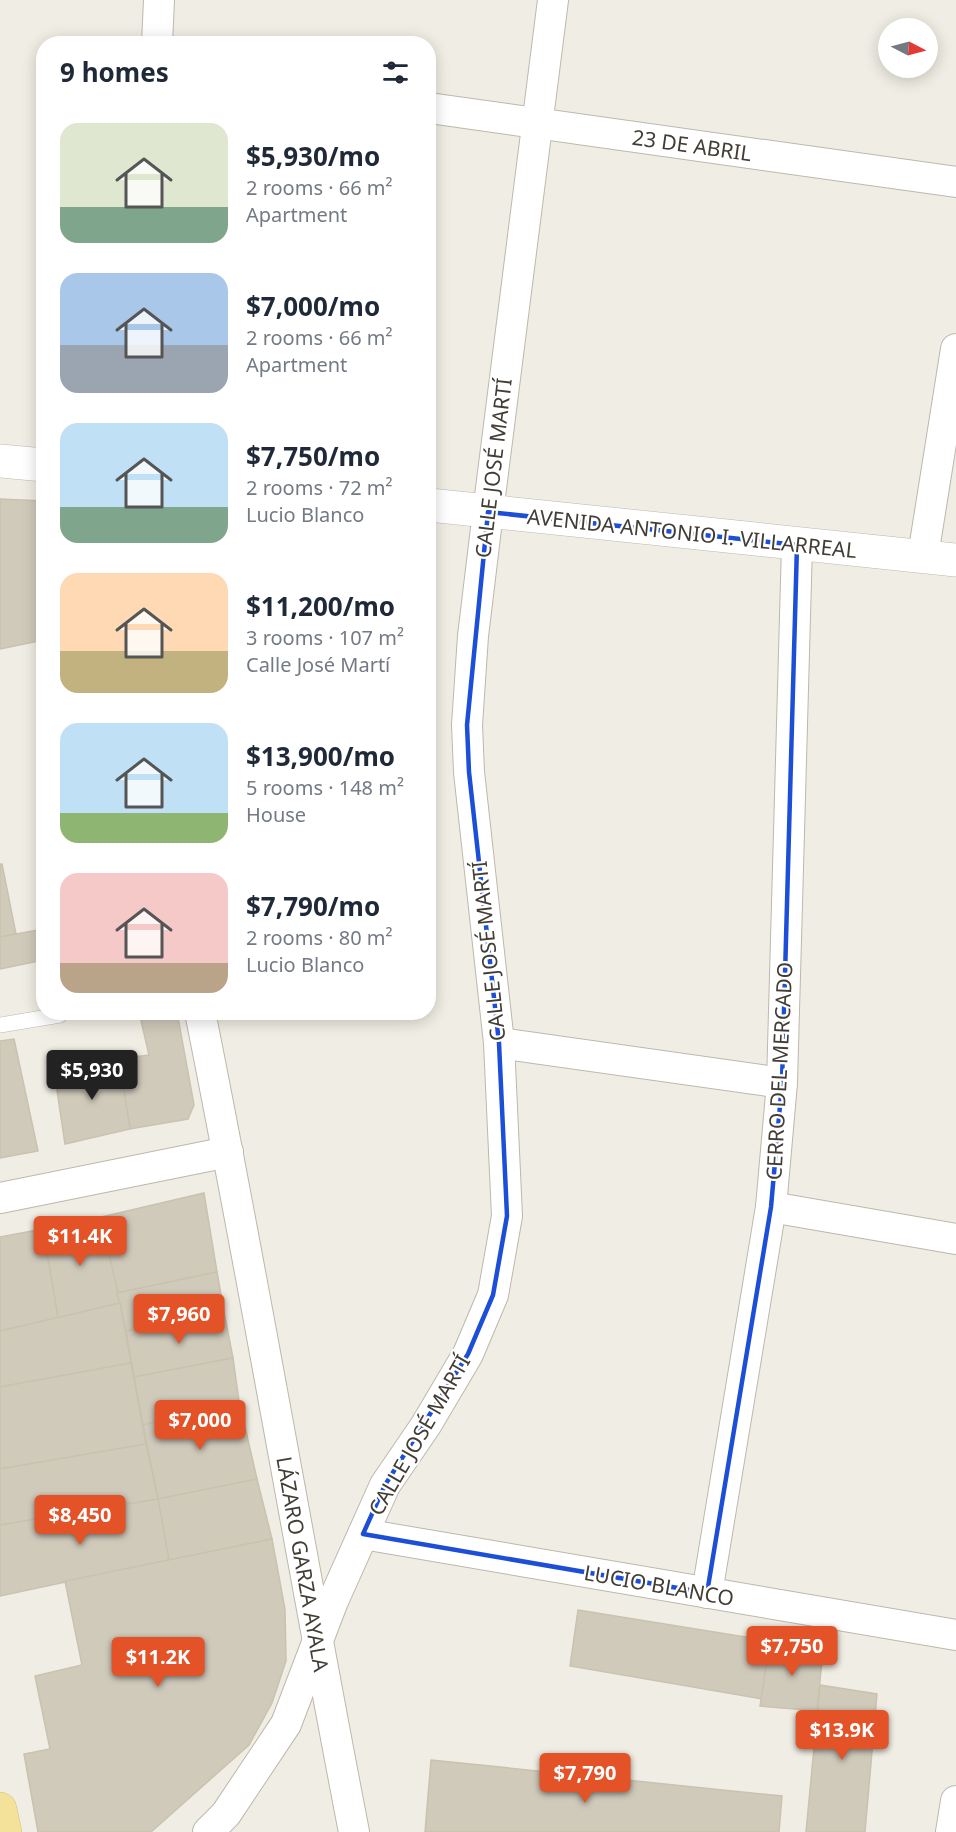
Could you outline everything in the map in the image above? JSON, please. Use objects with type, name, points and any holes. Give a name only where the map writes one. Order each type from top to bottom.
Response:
[{"type":"main road","points":[[0,1809],[5,1832]]},
{"type":"street","points":[[157,36],[159,0]]},
{"type":"street","name":"CALLE JOSÉ MARTÍ","points":[[208,1832],[226,1814],[286,1724],[317,1641],[385,1485],[426,1425],[468,1354],[493,1294],[507,1216],[499,1042],[471,795],[466,725],[473,636],[553,0]]},
{"type":"street","name":"23 DE ABRIL","points":[[436,109],[956,182]]},
{"type":"street","points":[[923,556],[956,349]]},
{"type":"street","points":[[0,461],[36,464]]},
{"type":"street","name":"AVENIDA ANTONIO I. VILLARREAL","points":[[436,506],[956,560]]},
{"type":"street","name":"CERRO DEL MERCADO","points":[[707,1593],[771,1207],[782,1083],[797,545]]},
{"type":"street","name":"LÁZARO GARZA AYALA","points":[[202,1020],[354,1832]]},
{"type":"street","points":[[499,1042],[782,1083]]},
{"type":"street","points":[[0,1198],[228,1152]]},
{"type":"street","points":[[771,1207],[956,1239]]},
{"type":"street","name":"LUCIO BLANCO","points":[[363,1534],[956,1635]]},
{"type":"street","points":[[951,1832],[956,1801]]},
{"type":"lane","points":[[0,1025],[36,1020]]},
{"type":"highlighted area","points":[[488,512],[797,545],[782,1083],[771,1207],[707,1593],[363,1534],[385,1485],[468,1354],[493,1295],[507,1216],[499,1043],[469,772],[467,725]]},
{"type":"building","points":[[0,499],[36,501],[36,642],[0,649]]},
{"type":"building","points":[[0,864],[2,864],[16,934],[0,937]]},
{"type":"building","points":[[36,930],[36,962],[0,969],[0,937]]},
{"type":"building","points":[[141,1020],[178,1020],[194,1105],[188,1119],[130,1129],[119,1059],[149,1055]]},
{"type":"building","points":[[14,1039],[38,1151],[0,1158],[0,1041]]},
{"type":"building","points":[[119,1059],[130,1129],[65,1144],[54,1070]]},
{"type":"building","points":[[204,1193],[217,1272],[117,1293],[101,1217]]},
{"type":"building","points":[[101,1217],[120,1303],[58,1318],[43,1229]]},
{"type":"building","points":[[43,1229],[58,1318],[0,1331],[0,1237]]},
{"type":"building","points":[[217,1272],[224,1312],[126,1331],[117,1293]]},
{"type":"building","points":[[120,1303],[131,1363],[0,1387],[0,1331]]},
{"type":"building","points":[[224,1312],[233,1358],[134,1377],[126,1331]]},
{"type":"building","points":[[233,1358],[239,1401],[143,1425],[134,1377]]},
{"type":"building","points":[[131,1363],[146,1444],[0,1469],[0,1387]]},
{"type":"building","points":[[239,1401],[257,1479],[158,1499],[143,1425]]},
{"type":"building","points":[[146,1444],[158,1499],[0,1525],[0,1469]]},
{"type":"building","points":[[257,1479],[272,1539],[169,1560],[158,1499]]},
{"type":"building","points":[[158,1499],[169,1560],[0,1596],[0,1525]]},
{"type":"building","points":[[272,1539],[285,1609],[286,1661],[272,1703],[249,1745],[151,1832],[38,1832],[24,1754],[50,1749],[35,1676],[82,1665],[65,1581]]},
{"type":"building","points":[[578,1610],[770,1641],[762,1699],[570,1666]]},
{"type":"building","points":[[770,1641],[823,1650],[817,1711],[760,1706]]},
{"type":"building","points":[[820,1685],[877,1694],[865,1832],[806,1832]]},
{"type":"building","points":[[431,1760],[782,1796],[779,1832],[425,1832]]}]
